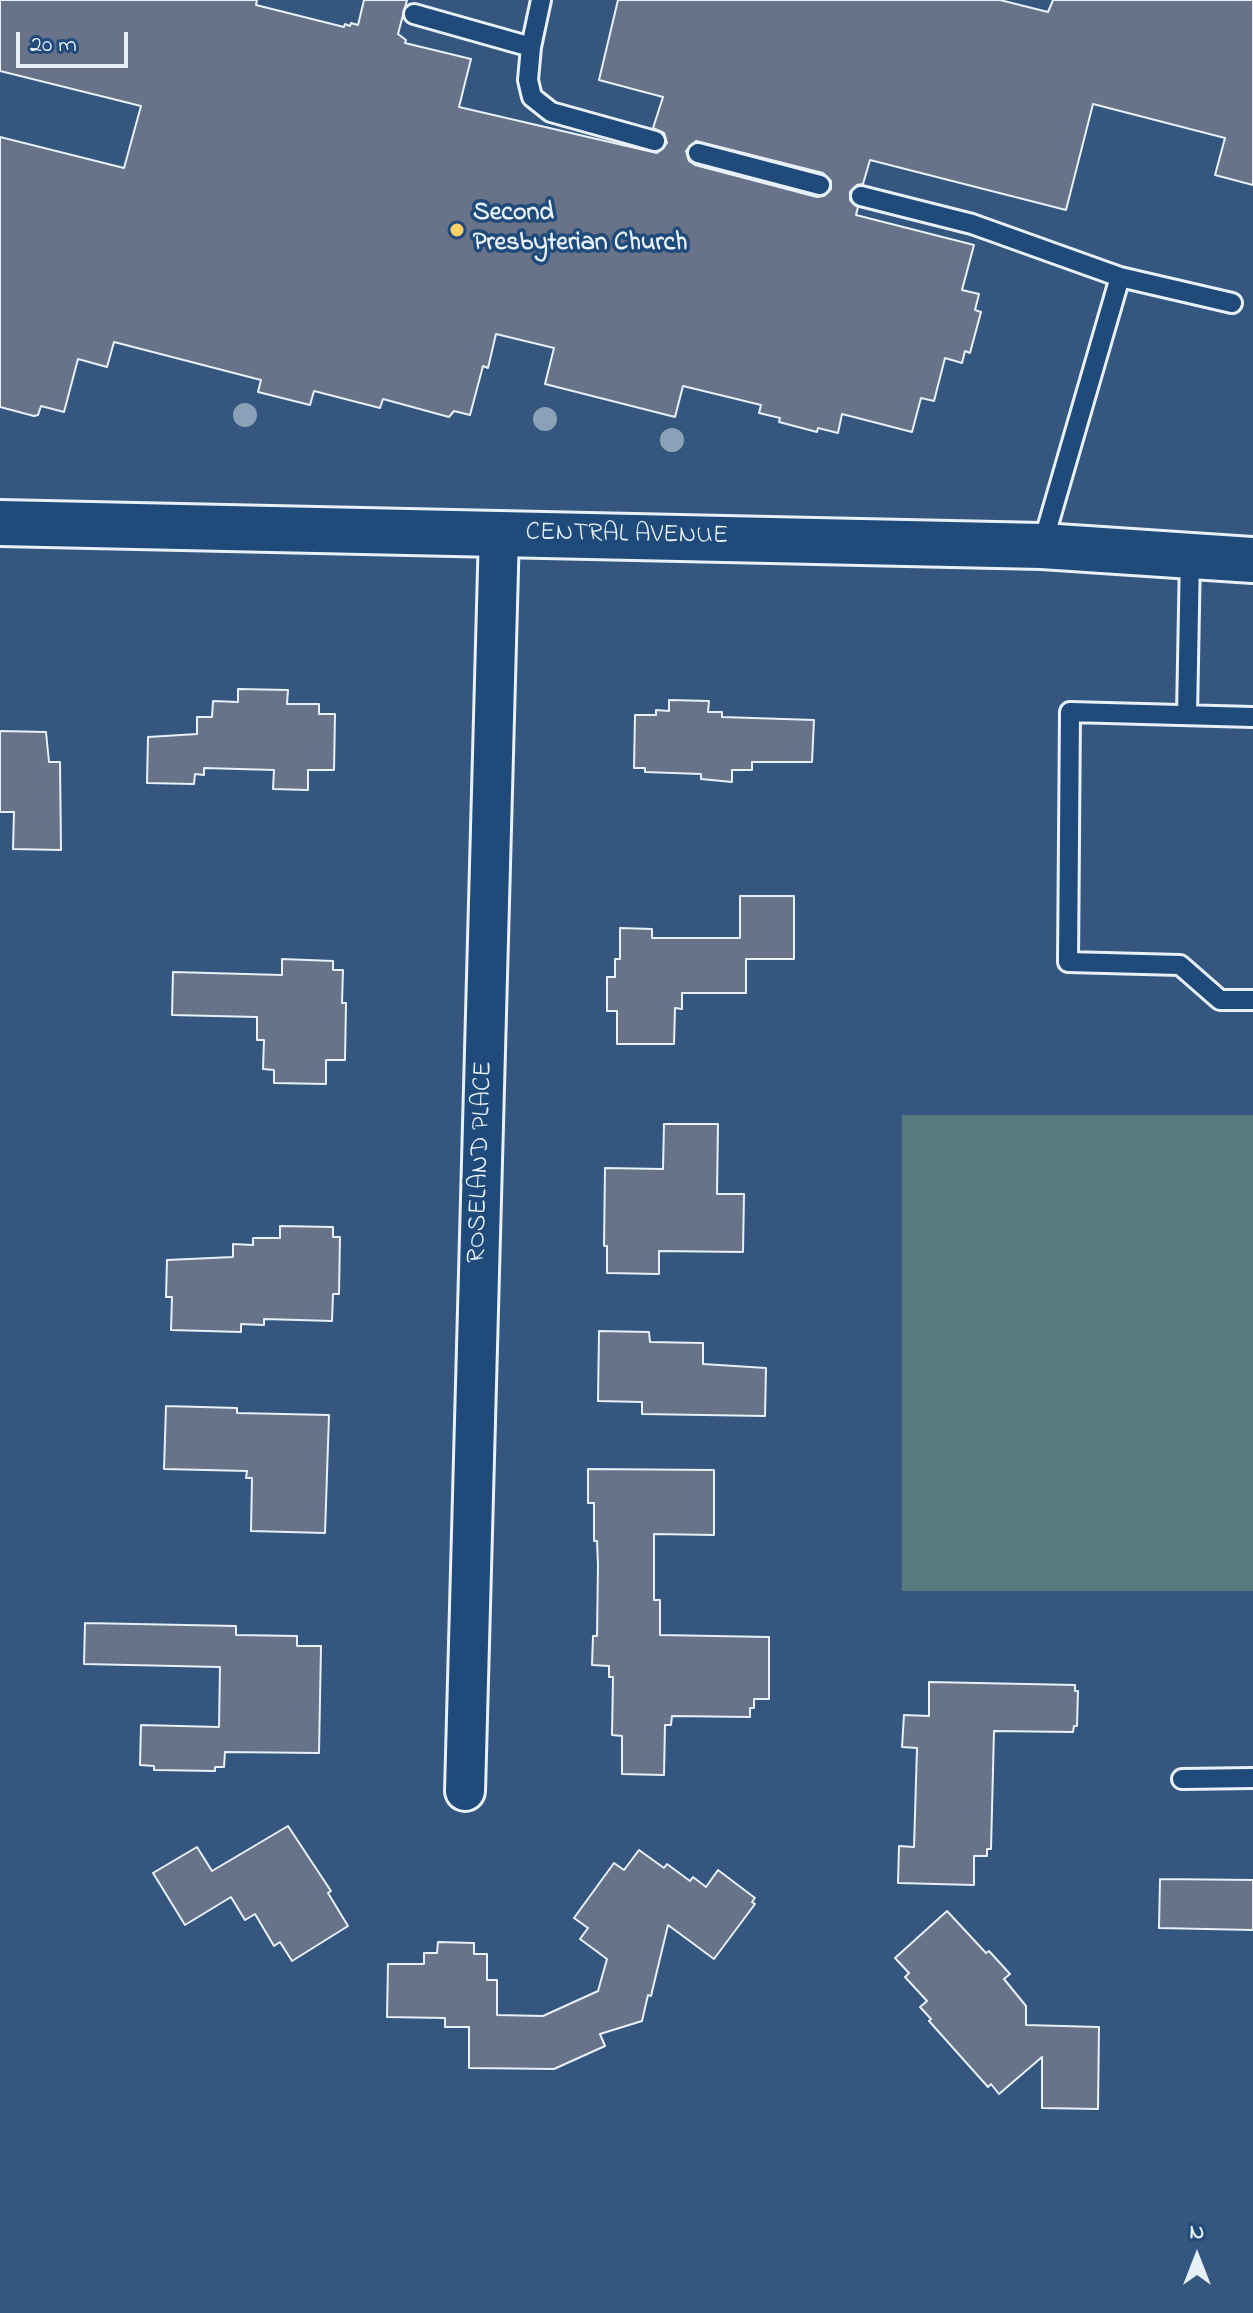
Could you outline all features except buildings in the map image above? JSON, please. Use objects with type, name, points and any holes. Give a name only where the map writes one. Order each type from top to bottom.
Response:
[{"type":"main road","name":"CENTRAL AVENUE","points":[[0,523],[1042,546],[1253,560]]},
{"type":"street","name":"ROSELAND PLACE","points":[[465,1791],[499,532]]},
{"type":"lane","points":[[541,0],[531,47],[528,80],[532,97],[551,112],[655,141]]},
{"type":"lane","points":[[414,14],[531,47]]},
{"type":"lane","points":[[698,153],[820,185]]},
{"type":"lane","points":[[861,196],[972,224],[1120,277],[1232,303]]},
{"type":"lane","points":[[1042,546],[1120,277]]},
{"type":"lane","points":[[1187,715],[1190,556]]},
{"type":"lane","points":[[1253,717],[1070,712],[1068,962],[1180,965],[1220,1000],[1253,1000]]},
{"type":"lane","points":[[1182,1779],[1253,1778]]},
{"type":"green space","points":[[902,1115],[1253,1115],[1253,1591],[902,1591]]},
{"type":"place","name":"Second Presbyterian Church","points":[[457,230]]}]
